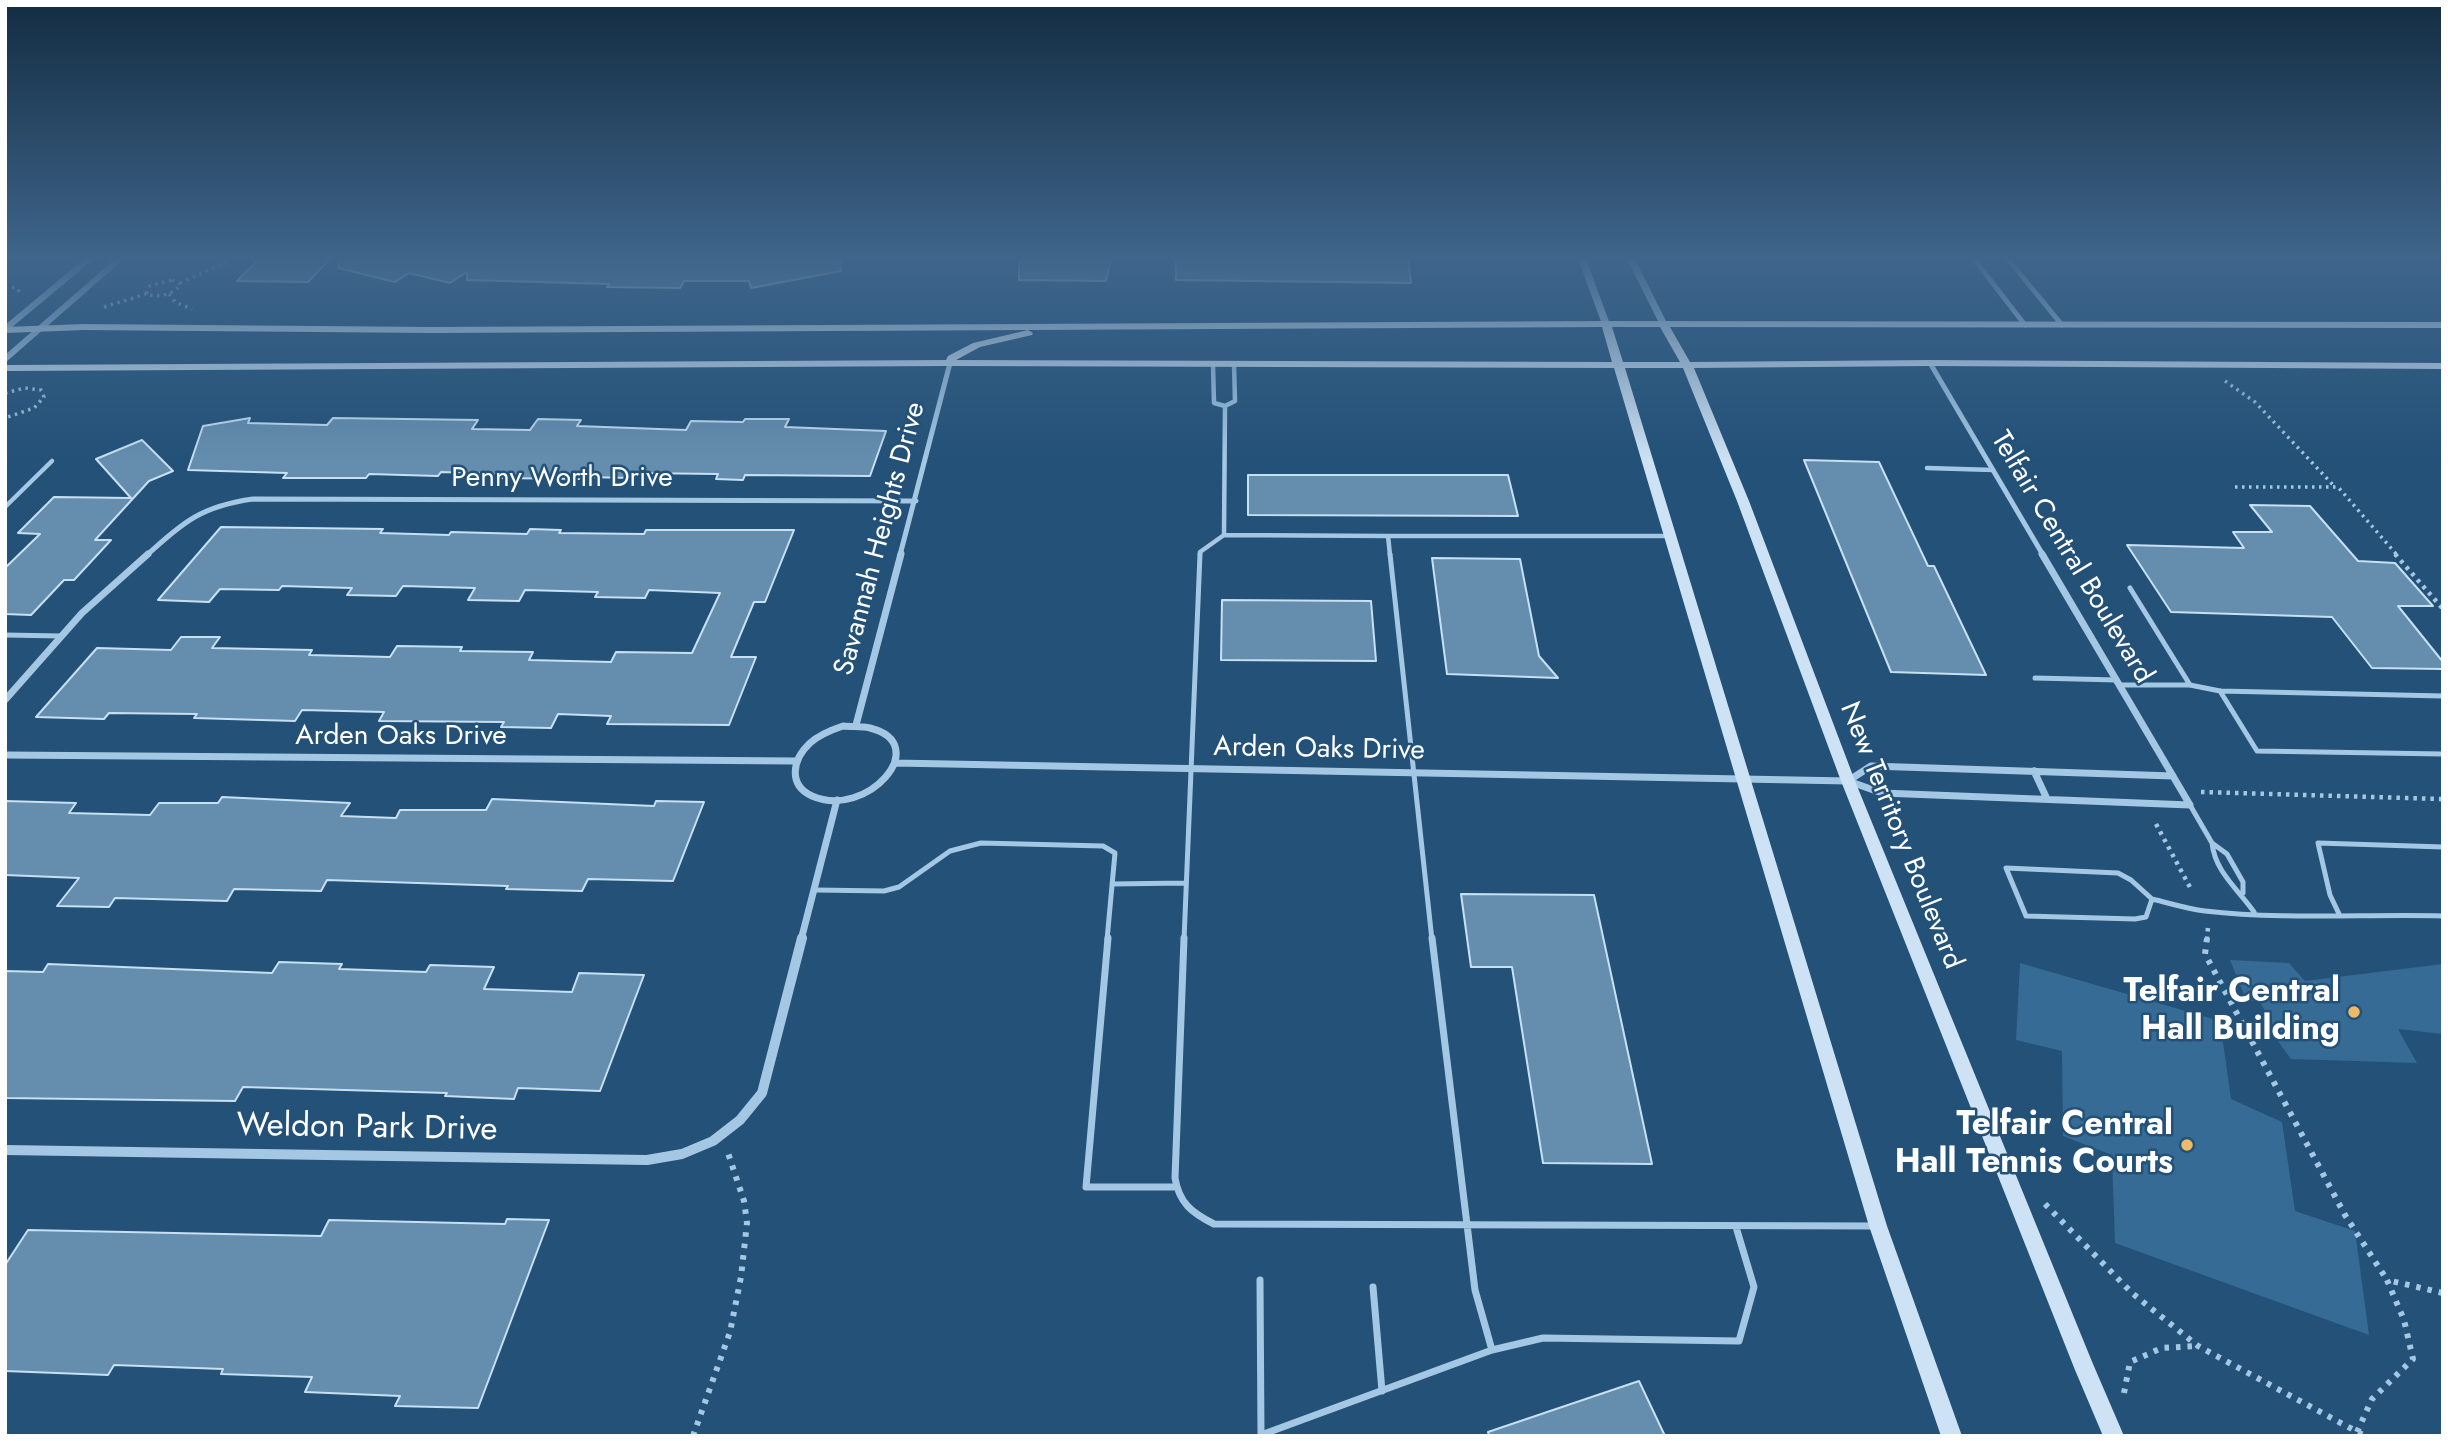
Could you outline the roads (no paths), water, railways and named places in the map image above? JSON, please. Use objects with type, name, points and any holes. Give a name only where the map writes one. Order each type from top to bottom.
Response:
[{"type":"main road","points":[[5,330],[84,327],[432,330],[1194,326]]},
{"type":"main road","points":[[1607,326],[1878,1226],[1952,1436]]},
{"type":"main road","name":"New Territory Boulevard","points":[[1665,326],[1687,365],[1743,501],[1848,781],[2114,1436]]},
{"type":"main road","points":[[950,363],[952,358],[977,345],[1056,327]]},
{"type":"main road","points":[[5,368],[950,363],[2443,366]]},
{"type":"street","points":[[5,360],[43,326]]},
{"type":"street","name":"Savannah Heights Drive","points":[[856,726],[950,363]]},
{"type":"street","name":"Telfair Central Boulevard","points":[[1930,363],[2190,805]]},
{"type":"street","name":"Penny Worth Drive","points":[[61,635],[108,588],[175,529],[208,508],[253,499],[916,501]]},
{"type":"street","points":[[5,700],[61,635]]},
{"type":"street","points":[[843,726],[856,726],[878,729],[888,734],[894,742],[895,763],[885,780],[862,796],[837,800],[821,799],[804,791],[794,778],[795,761],[802,749],[818,734],[843,726]]},
{"type":"street","name":"Arden Oaks Drive","points":[[5,755],[795,761]]},
{"type":"street","name":"Arden Oaks Drive","points":[[895,763],[1743,780]]},
{"type":"street","points":[[1848,781],[1871,766],[2173,776]]},
{"type":"street","points":[[2034,771],[2047,799]]},
{"type":"street","points":[[1743,780],[1848,781],[1882,793],[2190,805]]},
{"type":"street","points":[[816,890],[837,800]]},
{"type":"street","name":"Weldon Park Drive","points":[[5,1150],[647,1160],[685,1154],[723,1136],[740,1121],[762,1093],[816,890]]},
{"type":"lane","points":[[1213,364],[1214,404],[1225,407],[1235,401],[1234,364]]},
{"type":"lane","points":[[1224,535],[1225,407]]},
{"type":"lane","points":[[5,507],[52,461]]},
{"type":"lane","points":[[1927,468],[1993,470]]},
{"type":"lane","points":[[1670,536],[1224,535],[1199,552],[1175,1187],[1189,1212],[1214,1224],[1878,1226]]},
{"type":"lane","points":[[1388,536],[1412,773],[1475,1290],[1492,1350]]},
{"type":"lane","points":[[2130,588],[2190,685]]},
{"type":"lane","points":[[5,635],[61,635]]},
{"type":"lane","points":[[2035,678],[2190,685],[2220,691],[2443,696]]},
{"type":"lane","points":[[2220,691],[2257,751],[2443,754]]},
{"type":"lane","points":[[2190,805],[2212,843],[2227,854],[2243,882],[2243,893]]},
{"type":"lane","points":[[816,890],[884,891],[900,887],[950,851],[981,843],[1102,846],[1115,853],[1086,1187],[1175,1187]]},
{"type":"lane","points":[[2212,843],[2212,854],[2227,882],[2243,893],[2254,912]]},
{"type":"lane","points":[[2340,916],[2330,895],[2318,843],[2443,847]]},
{"type":"lane","points":[[2152,898],[2146,917],[2135,919],[2026,916],[2006,868],[2118,873],[2152,898],[2203,911],[2340,916],[2443,916]]},
{"type":"lane","points":[[1112,884],[1185,883]]},
{"type":"lane","points":[[1259,1280],[1261,1434],[1492,1350],[1543,1338],[1739,1341],[1754,1287],[1736,1227]]},
{"type":"lane","points":[[1373,1287],[1382,1391]]},
{"type":"place","name":"Telfair Central Hall Building","points":[[2354,1012]]},
{"type":"place","name":"Telfair Central Hall Tennis Courts","points":[[2187,1145]]}]
